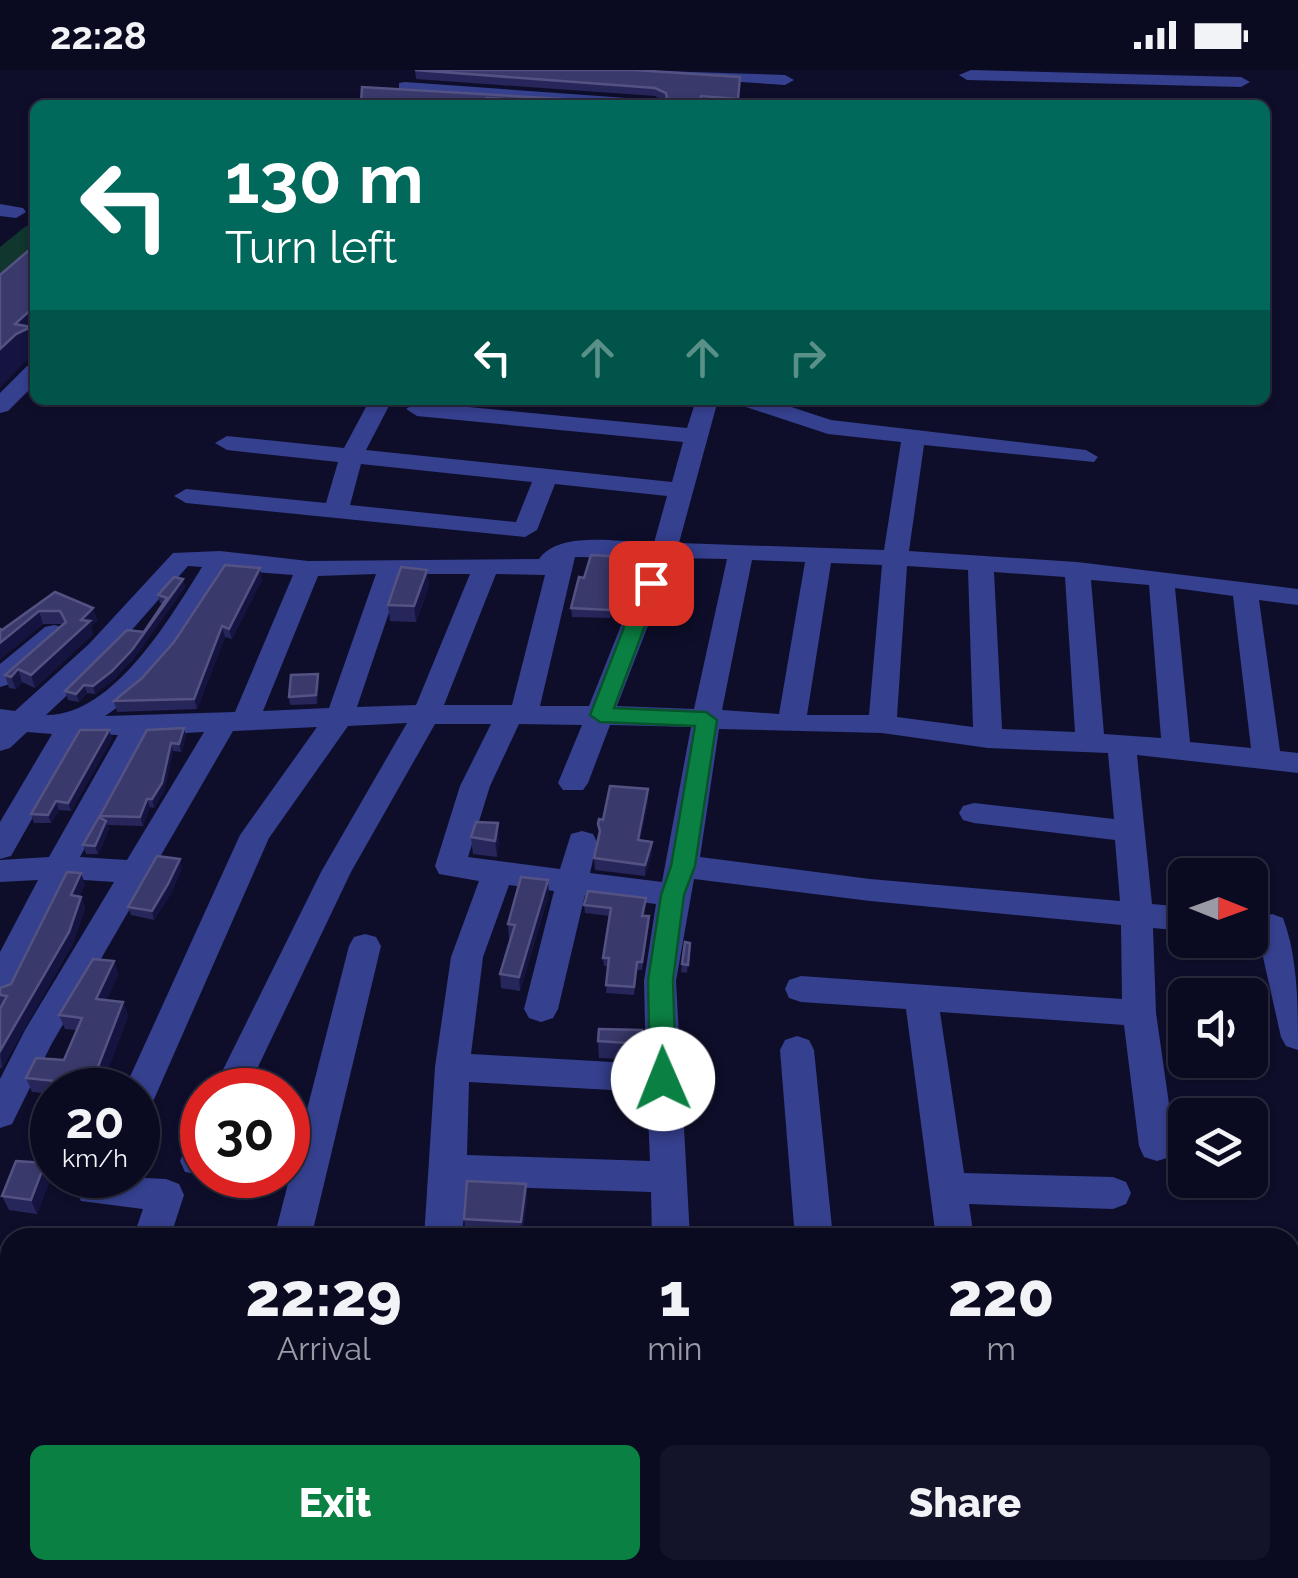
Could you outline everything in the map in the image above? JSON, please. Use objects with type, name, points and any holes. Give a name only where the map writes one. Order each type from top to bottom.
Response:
[{"type":"street","points":[[478,99],[498,70]]},
{"type":"street","points":[[636,70],[787,75],[782,100]]},
{"type":"street","points":[[967,75],[1239,76],[1248,100]]},
{"type":"street","points":[[406,87],[508,100]]},
{"type":"street","points":[[0,406],[30,376]]},
{"type":"street","points":[[336,512],[352,455],[378,405]]},
{"type":"street","points":[[573,783],[664,550],[705,405]]},
{"type":"street","points":[[762,405],[820,426],[1086,457]]},
{"type":"street","points":[[416,409],[696,436]]},
{"type":"street","points":[[882,724],[895,560],[913,437]]},
{"type":"street","points":[[227,443],[680,490]]},
{"type":"street","points":[[186,496],[525,530],[547,474]]},
{"type":"street","points":[[564,550],[517,714],[475,786],[450,866],[573,881],[678,880],[870,890],[1168,918]]},
{"type":"street","points":[[6,727],[99,650],[182,558],[308,570],[548,567],[554,556],[564,550],[740,550],[1077,570],[1298,597]]},
{"type":"street","points":[[672,1228],[660,980],[740,550]]},
{"type":"street","points":[[792,724],[819,556]]},
{"type":"street","points":[[0,848],[72,724],[118,695],[167,644],[220,560]]},
{"type":"street","points":[[981,564],[988,738]]},
{"type":"street","points":[[240,1068],[276,987],[336,872],[426,714],[487,565]]},
{"type":"street","points":[[151,1068],[255,834],[340,716],[392,566]]},
{"type":"street","points":[[0,1114],[37,1039],[136,872],[234,721],[308,570]]},
{"type":"street","points":[[1077,570],[1090,743]]},
{"type":"street","points":[[1161,579],[1176,749]]},
{"type":"street","points":[[1245,589],[1268,759]]},
{"type":"street","points":[[0,678],[54,633]]},
{"type":"street","points":[[6,727],[138,726],[426,714],[600,715],[882,724],[988,738],[1122,744],[1298,763]]},
{"type":"street","points":[[0,984],[92,803],[138,726]]},
{"type":"street","points":[[1122,744],[1137,915],[1139,1013],[1157,1146]]},
{"type":"street","points":[[974,814],[1128,831]]},
{"type":"street","points":[[542,1008],[582,842]]},
{"type":"street","points":[[0,871],[61,867],[136,872]]},
{"type":"street","points":[[444,1228],[452,1067],[467,956],[496,874]]},
{"type":"street","points":[[1273,926],[1298,1037]]},
{"type":"street","points":[[294,1228],[365,946]]},
{"type":"street","points":[[801,988],[1139,1013]]},
{"type":"street","points":[[921,996],[954,1228]]},
{"type":"street","points":[[798,1050],[813,1228]]},
{"type":"street","points":[[452,1067],[663,1079]]},
{"type":"street","points":[[449,1170],[670,1177]]},
{"type":"street","points":[[948,1188],[1113,1193]]},
{"type":"street","points":[[155,1228],[166,1196],[160,1196]]},
{"type":"green space","points":[[30,226],[30,257],[0,284],[0,247]]},
{"type":"building","points":[[415,70],[635,70],[740,77],[738,99],[701,96],[700,100],[581,100],[667,99],[666,93],[655,88]]},
{"type":"building","points":[[362,87],[581,100],[361,100]]},
{"type":"building","points":[[30,249],[30,310],[15,324],[30,327],[0,349],[0,275]]},
{"type":"building","points":[[591,555],[625,557],[610,610],[571,608],[579,577],[584,578]]},
{"type":"building","points":[[225,565],[260,568],[229,629],[222,626],[194,699],[114,701],[142,678],[174,642]]},
{"type":"building","points":[[401,567],[427,570],[414,606],[388,605]]},
{"type":"building","points":[[174,577],[183,579],[132,650],[112,671],[93,686],[84,685],[76,694],[65,691],[127,630],[144,632],[167,598],[158,595]]},
{"type":"building","points":[[55,592],[93,608],[81,620],[90,621],[31,675],[18,669],[11,677],[5,675],[66,622],[60,611],[39,611],[0,643],[0,629]]},
{"type":"building","points":[[318,674],[316,695],[289,697],[291,675]]},
{"type":"building","points":[[184,728],[179,744],[171,743],[162,783],[152,799],[147,799],[140,817],[100,816],[147,730]]},
{"type":"building","points":[[80,730],[109,730],[68,803],[56,801],[48,815],[31,814]]},
{"type":"building","points":[[610,786],[648,789],[638,840],[652,842],[645,865],[594,858],[599,819],[603,820]]},
{"type":"building","points":[[99,817],[106,821],[95,846],[83,845]]},
{"type":"building","points":[[476,822],[498,823],[495,841],[471,837]]},
{"type":"building","points":[[157,856],[180,859],[168,884],[152,911],[128,907]]},
{"type":"building","points":[[67,872],[81,873],[71,895],[81,897],[69,932],[0,1051],[0,1009],[7,996],[0,995],[0,988],[11,984]]},
{"type":"building","points":[[521,877],[548,880],[519,977],[500,974],[515,925],[508,924]]},
{"type":"building","points":[[588,891],[646,898],[642,916],[649,916],[634,987],[606,985],[609,958],[603,958],[611,908],[584,905]]},
{"type":"building","points":[[685,942],[690,943],[688,965],[682,964]]},
{"type":"building","points":[[93,959],[114,961],[96,999],[123,1002],[98,1068],[31,1068],[36,1058],[64,1060],[82,1018],[59,1015]]},
{"type":"building","points":[[599,1029],[642,1030],[642,1044],[598,1041]]},
{"type":"building","points":[[16,1161],[30,1162],[31,1200],[2,1196]]},
{"type":"building","points":[[467,1181],[526,1184],[521,1222],[464,1219]]},
{"type":"route","points":[[651,583],[600,715],[706,720],[660,980],[663,1079]]}]
